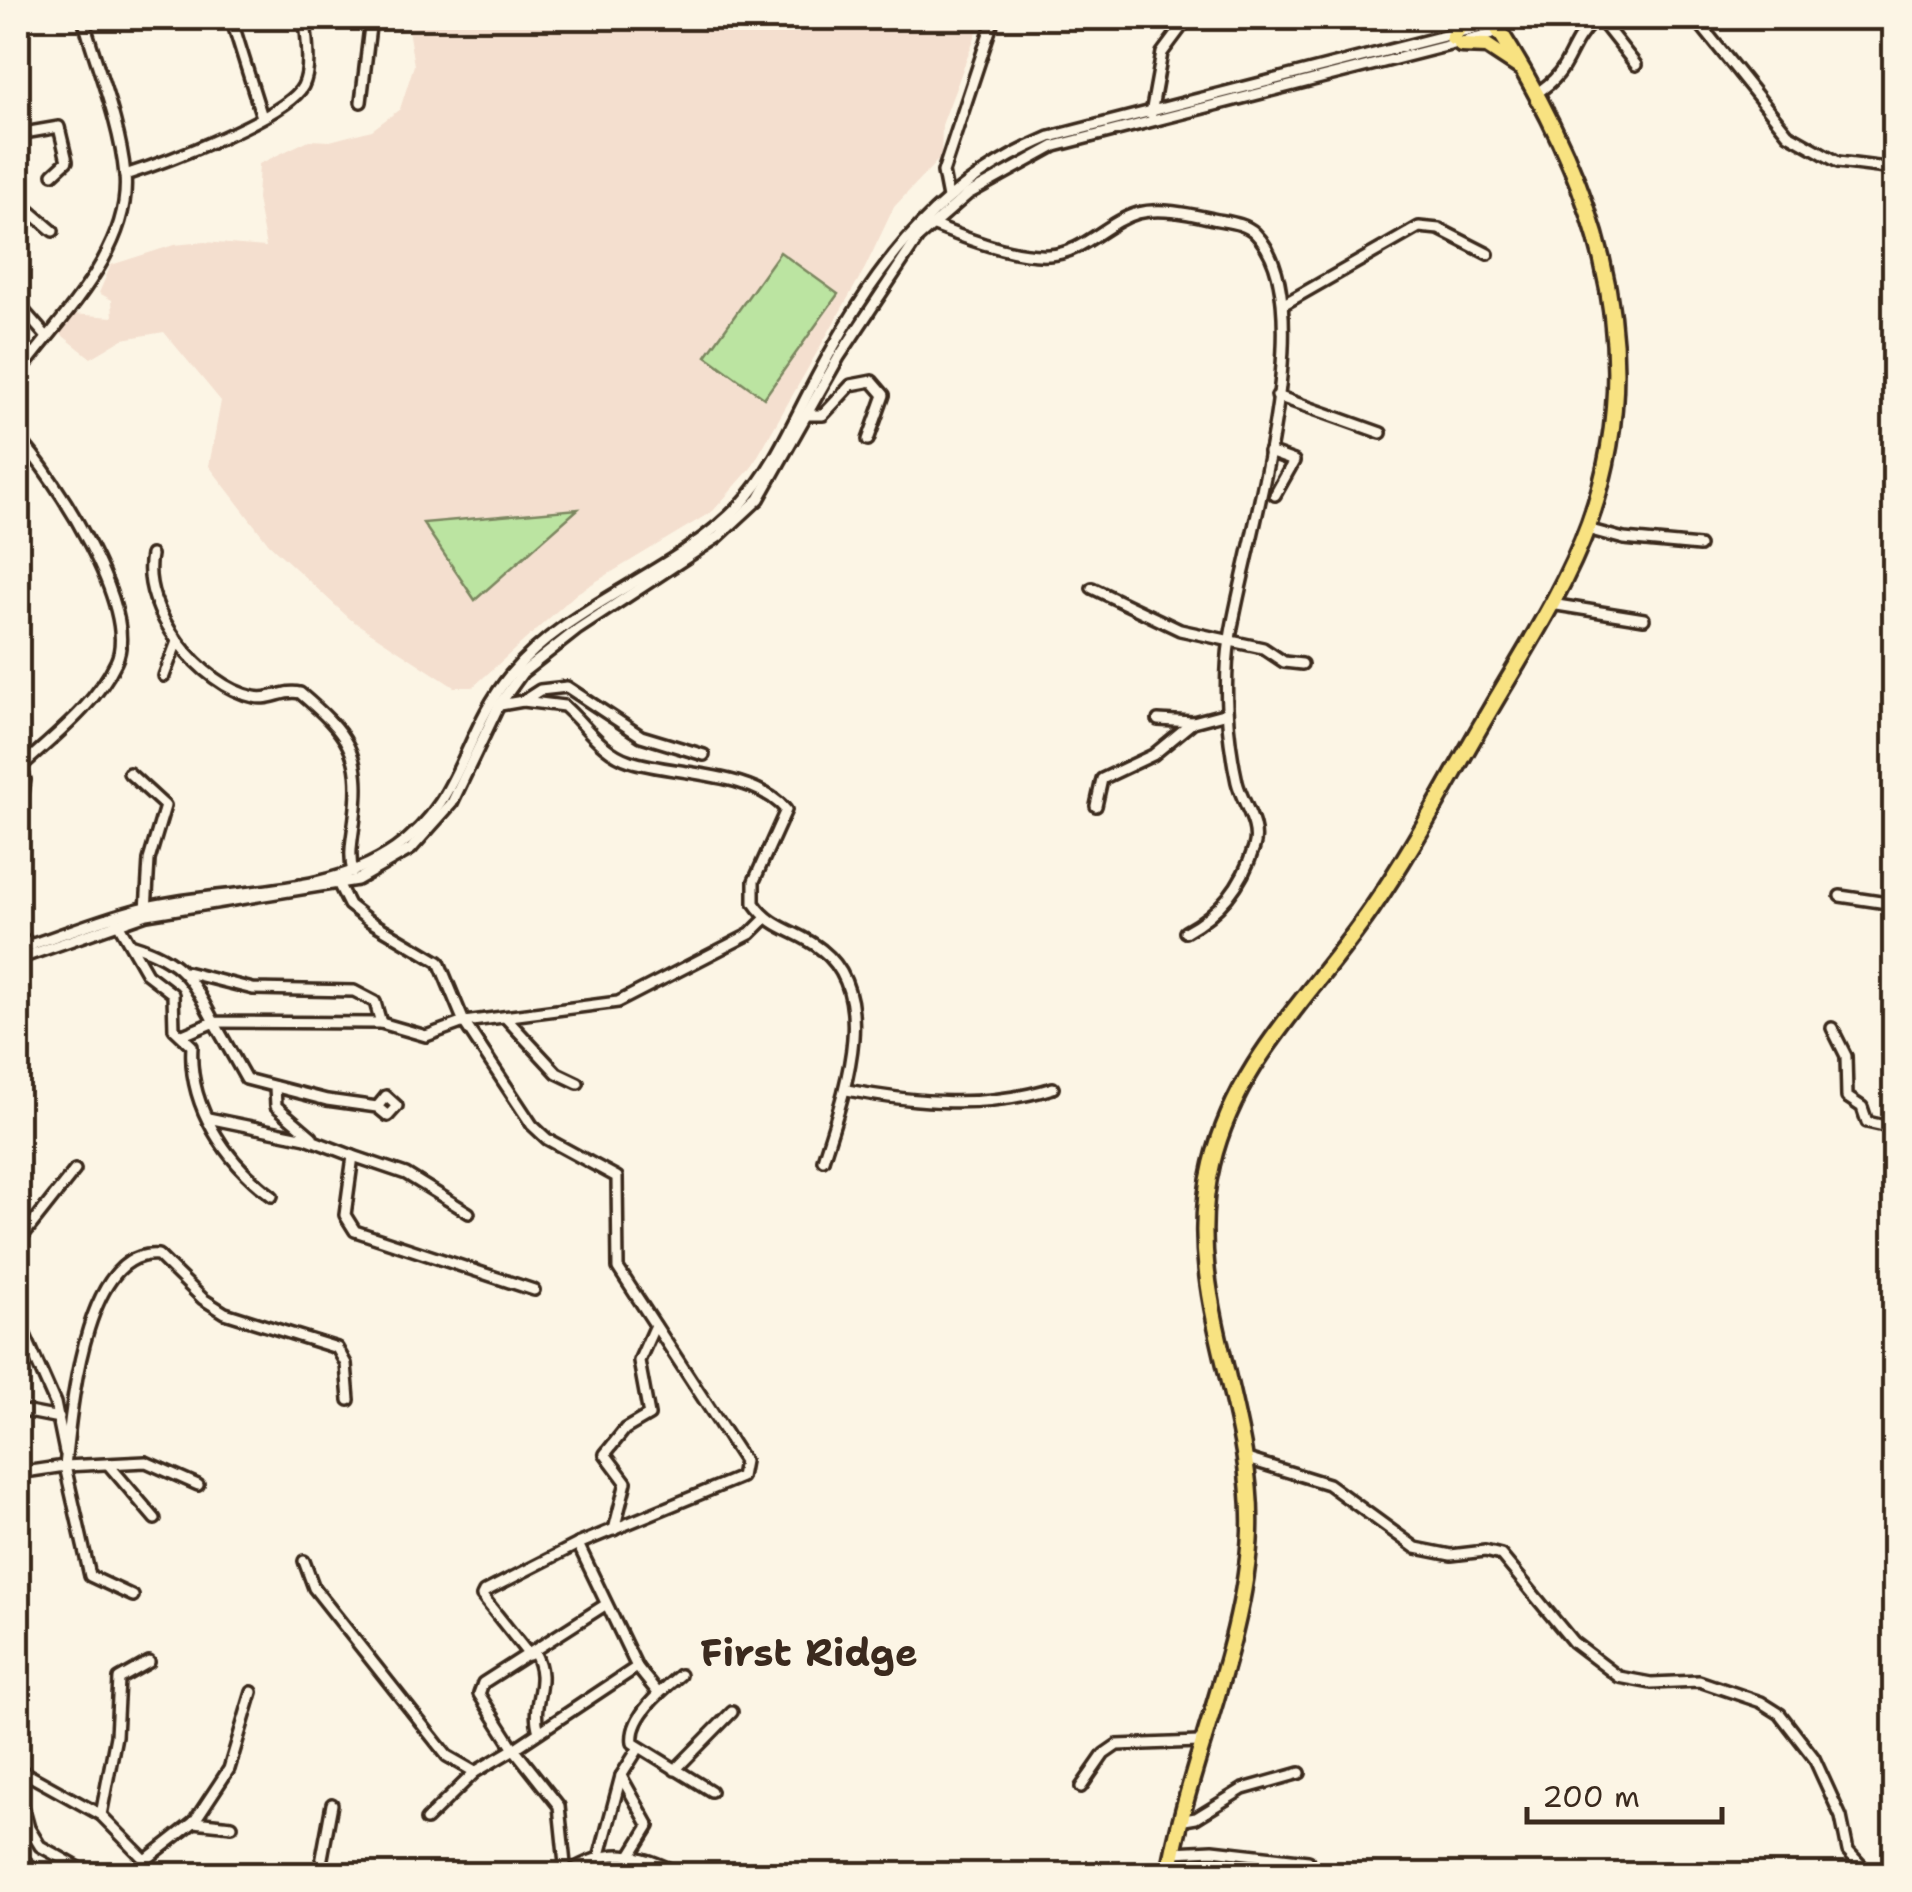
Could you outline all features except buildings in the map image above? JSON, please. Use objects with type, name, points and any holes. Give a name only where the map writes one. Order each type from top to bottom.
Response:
[{"type":"highway","points":[[1464,18],[1457,41],[1488,46],[1519,67]]},
{"type":"highway","points":[[1168,1874],[1199,1742],[1236,1622],[1247,1564],[1247,1459],[1208,1299],[1203,1253],[1206,1193],[1222,1126],[1269,1038],[1372,909],[1551,604],[1587,529],[1613,415],[1610,292],[1597,231],[1579,179],[1496,24]]},
{"type":"street","points":[[18,375],[22,362],[46,336],[109,245],[123,208],[125,175],[83,18]]},
{"type":"street","points":[[231,18],[262,118]]},
{"type":"street","points":[[125,175],[262,118],[302,89],[306,78],[305,18]]},
{"type":"street","points":[[361,102],[370,18]]},
{"type":"street","points":[[948,198],[944,174],[994,18]]},
{"type":"street","points":[[1151,117],[1162,53],[1188,18]]},
{"type":"street","points":[[1695,18],[1788,134],[1838,162],[1894,168]]},
{"type":"street","points":[[1535,94],[1559,80],[1571,50],[1593,21],[1602,22],[1636,65]]},
{"type":"street","points":[[18,949],[146,911],[354,872],[398,848],[436,810],[458,778],[495,705],[530,654],[713,530],[742,503],[763,476],[870,285],[948,198],[1044,140],[1457,41],[1496,24]]},
{"type":"street","points":[[18,134],[59,127],[67,161],[54,174]]},
{"type":"street","points":[[944,174],[964,191]]},
{"type":"street","points":[[146,911],[339,885],[382,868],[432,829],[464,782],[495,705],[535,662],[749,512],[906,244],[932,225],[964,191]]},
{"type":"street","points":[[18,201],[53,231]]},
{"type":"street","points":[[932,225],[1050,255],[1078,247],[1141,212],[1219,220],[1246,226],[1258,236],[1273,262],[1284,304],[1278,396],[1270,452],[1230,639],[1227,713],[1238,784],[1254,824],[1254,846],[1216,916],[1185,932]]},
{"type":"street","points":[[1284,304],[1419,227],[1439,229],[1488,254]]},
{"type":"street","points":[[18,304],[46,336]]},
{"type":"street","points":[[808,415],[823,415],[851,385],[872,381],[884,396],[868,440]]},
{"type":"street","points":[[1278,396],[1381,433]]},
{"type":"street","points":[[18,437],[40,463],[83,534],[115,605],[122,637],[117,660],[92,700],[20,760],[18,827]]},
{"type":"street","points":[[1270,452],[1294,462],[1275,495]]},
{"type":"street","points":[[1587,529],[1624,539],[1699,546]]},
{"type":"street","points":[[152,555],[154,584],[176,644],[203,670],[238,691],[265,698],[290,690],[300,693],[338,731],[355,758],[360,777],[349,858],[354,872]]},
{"type":"street","points":[[1092,588],[1180,630],[1266,649],[1284,662],[1302,664]]},
{"type":"street","points":[[1551,604],[1644,619]]},
{"type":"street","points":[[164,676],[176,644]]},
{"type":"street","points":[[523,701],[540,690],[567,687],[641,736],[704,755]]},
{"type":"street","points":[[495,705],[523,701],[564,706],[612,752],[629,761],[702,774],[779,801],[785,819],[752,889],[765,919],[817,946],[844,976],[852,998],[847,1090],[823,1160]]},
{"type":"street","points":[[1158,720],[1193,722],[1227,713]]},
{"type":"street","points":[[1096,806],[1102,779],[1154,755],[1193,722]]},
{"type":"street","points":[[129,773],[165,806],[149,860],[146,911]]},
{"type":"street","points":[[339,885],[349,905],[368,920],[439,962],[464,1022],[532,1125],[547,1139],[616,1177],[618,1268],[741,1453],[741,1478],[578,1544],[484,1592],[482,1596],[544,1671],[536,1719],[539,1732]]},
{"type":"street","points":[[1840,896],[1894,904]]},
{"type":"street","points":[[183,1035],[214,1022],[380,1023],[426,1036],[464,1022],[618,1002],[750,934],[765,919]]},
{"type":"street","points":[[117,920],[147,974],[174,994],[174,1029],[192,1046],[195,1081],[208,1118],[228,1156],[246,1178],[272,1196]]},
{"type":"street","points":[[18,959],[117,920]]},
{"type":"street","points":[[18,936],[32,945]]},
{"type":"street","points":[[133,946],[166,956],[186,972],[242,1076],[275,1087],[377,1107]]},
{"type":"street","points":[[186,972],[254,989],[354,991],[375,1002],[380,1023]]},
{"type":"street","points":[[505,1018],[557,1073],[578,1083]]},
{"type":"street","points":[[1832,1028],[1846,1056],[1847,1097],[1862,1108],[1867,1122],[1889,1127],[1894,1133]]},
{"type":"street","points":[[275,1087],[274,1098],[282,1114],[316,1141]]},
{"type":"street","points":[[847,1090],[893,1099],[979,1102],[1015,1100],[1053,1088]]},
{"type":"street","points":[[208,1118],[316,1141],[406,1174],[470,1214]]},
{"type":"street","points":[[352,1156],[346,1215],[356,1231],[534,1290]]},
{"type":"street","points":[[18,1242],[75,1170]]},
{"type":"street","points":[[66,1461],[88,1325],[118,1274],[143,1254],[166,1260],[203,1299],[225,1314],[336,1348],[346,1364],[350,1400]]},
{"type":"street","points":[[18,1319],[59,1418],[90,1576],[133,1596]]},
{"type":"street","points":[[614,1530],[626,1482],[606,1454],[624,1429],[650,1416],[639,1361],[655,1325]]},
{"type":"street","points":[[18,1410],[59,1418]]},
{"type":"street","points":[[1247,1459],[1328,1484],[1416,1548],[1451,1554],[1486,1551],[1501,1555],[1519,1582],[1573,1642],[1618,1677],[1651,1683],[1700,1682],[1770,1708],[1814,1758],[1840,1817],[1848,1851],[1869,1874]]},
{"type":"street","points":[[18,1473],[66,1461],[160,1465],[198,1485]]},
{"type":"street","points":[[108,1464],[154,1520]]},
{"type":"street","points":[[578,1544],[637,1666],[658,1693]]},
{"type":"street","points":[[304,1561],[314,1588],[447,1756],[475,1772]]},
{"type":"street","points":[[605,1605],[480,1688],[514,1748],[559,1806],[567,1874],[600,1854],[631,1855],[681,1874]]},
{"type":"street","points":[[101,1815],[116,1736],[119,1679],[149,1662]]},
{"type":"street","points":[[426,1820],[475,1772],[637,1666]]},
{"type":"street","points":[[680,1675],[658,1693],[632,1734],[638,1749],[711,1791]]},
{"type":"street","points":[[147,1860],[194,1822],[230,1770],[252,1692]]},
{"type":"street","points":[[675,1770],[732,1712]]},
{"type":"street","points":[[1080,1787],[1104,1754],[1117,1746],[1199,1742]]},
{"type":"street","points":[[600,1854],[621,1776],[638,1749]]},
{"type":"street","points":[[18,1768],[101,1815],[159,1874]]},
{"type":"street","points":[[1179,1821],[1196,1818],[1243,1789],[1300,1773]]},
{"type":"street","points":[[621,1776],[649,1826],[631,1855]]},
{"type":"street","points":[[18,1788],[34,1838],[90,1874]]},
{"type":"street","points":[[319,1874],[332,1804]]},
{"type":"street","points":[[194,1822],[232,1826]]},
{"type":"street","points":[[1172,1852],[1213,1850],[1308,1861],[1311,1874]]},
{"type":"street","points":[[18,1856],[41,1874]]},
{"type":"shaded area","points":[[406,18],[982,18],[942,125],[941,157],[894,207],[865,268],[751,468],[713,511],[577,593],[473,687],[454,687],[350,619],[269,544],[209,466],[221,401],[164,332],[123,339],[91,358],[58,332],[72,314],[113,317],[112,300],[99,293],[111,265],[174,245],[204,242],[266,247],[257,199],[259,164],[309,140],[330,141],[372,130],[400,109],[414,65]]},
{"type":"green space","points":[[780,252],[838,294],[764,398],[706,356]]},
{"type":"green space","points":[[578,509],[475,600],[423,523]]},
{"type":"district","name":"First Ridge","points":[[809,1653]]}]
